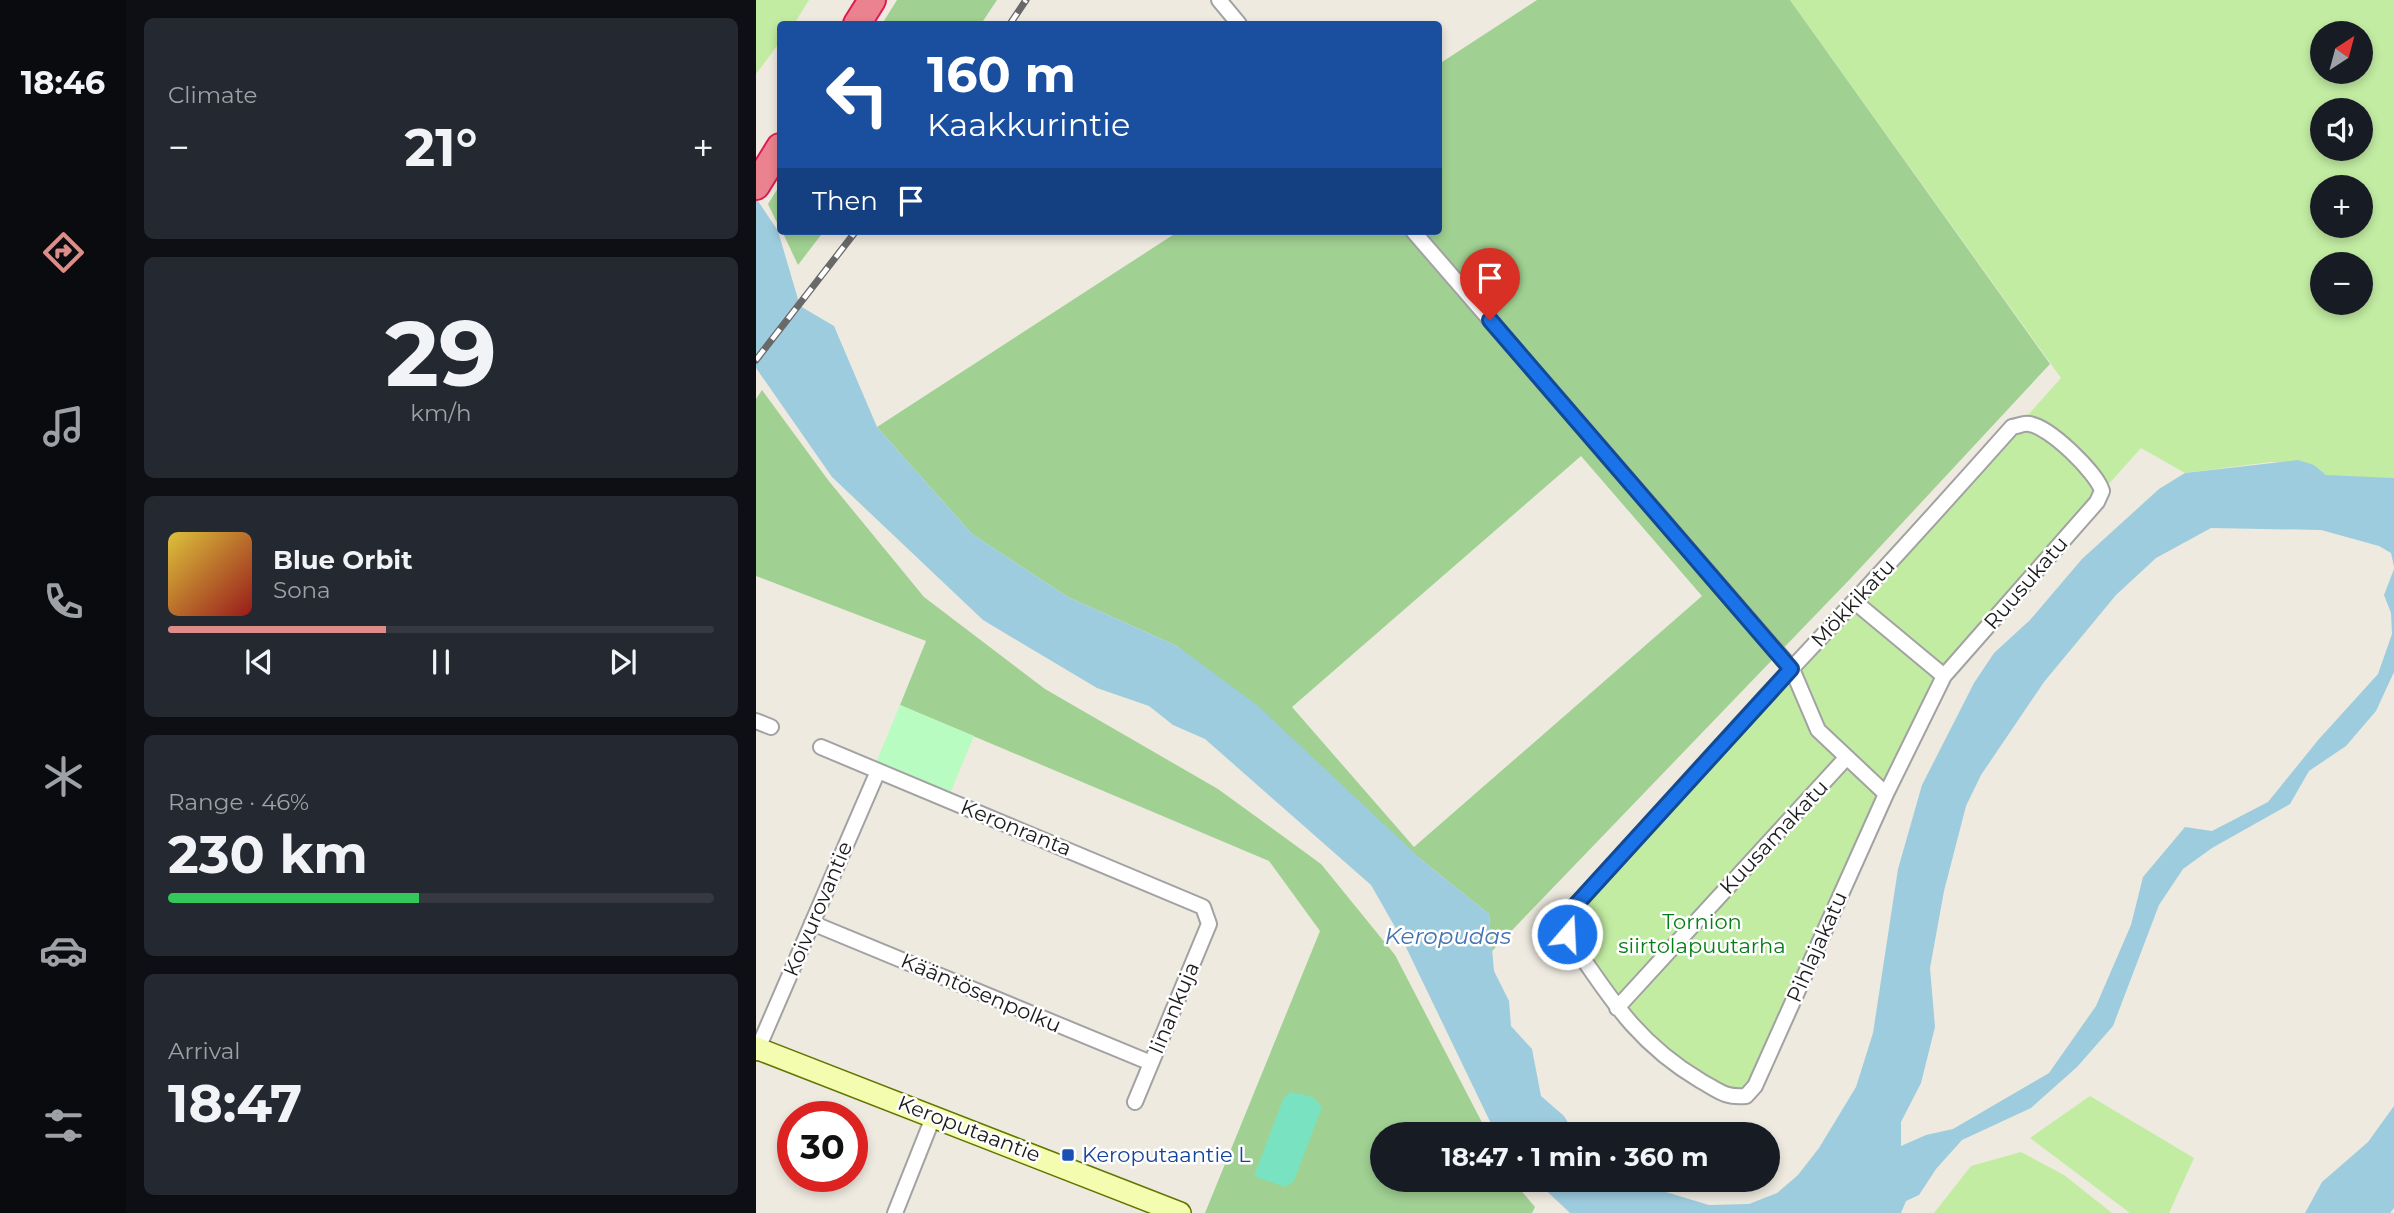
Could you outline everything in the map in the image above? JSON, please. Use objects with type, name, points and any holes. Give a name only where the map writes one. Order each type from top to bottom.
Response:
[{"type":"highway","points":[[859,21],[872,0]]},
{"type":"highway","points":[[760,180],[777,152]]},
{"type":"street","points":[[1219,0],[1236,21]]},
{"type":"street","points":[[1416,235],[1791,669],[1818,730],[1886,794],[1944,676],[1855,603]]},
{"type":"street","name":"Ruusukatu","points":[[1944,676],[2097,502],[2102,491],[2098,478],[2043,428],[2027,423],[2012,428]]},
{"type":"street","name":"Mökkikatu","points":[[1617,1008],[1567,934],[1567,920],[1573,908],[1791,669],[1855,603],[2012,428]]},
{"type":"street","points":[[756,721],[771,727]]},
{"type":"street","name":"Keronranta","points":[[821,747],[1196,902],[1208,914]]},
{"type":"street","name":"Kuusamakatu","points":[[1617,1008],[1846,758]]},
{"type":"street","name":"Koivurovantie","points":[[757,1050],[878,771]]},
{"type":"street","name":"Pihlajakatu","points":[[1617,1008],[1668,1062],[1729,1098],[1745,1096],[1755,1086],[1886,794]]},
{"type":"street","name":"Iinankuja","points":[[1135,1102],[1209,924],[1208,914]]},
{"type":"street","name":"Kääntösenpolku","points":[[812,923],[1151,1063]]},
{"type":"street","name":"Keroputaantie","points":[[757,1050],[934,1115],[1180,1213]]},
{"type":"street","points":[[895,1213],[934,1115]]},
{"type":"green space","points":[[756,0],[809,0],[796,21],[777,21],[777,46],[756,74]]},
{"type":"green space","points":[[897,0],[997,0],[983,21],[884,21]]},
{"type":"green space","points":[[1537,0],[1790,0],[2050,364],[1851,578],[1492,951],[1489,914],[1423,861],[1177,646],[1068,597],[972,534],[877,427],[1173,235],[1442,235],[1442,62]],"holes":[[[1581,456],[1702,596],[1414,847],[1292,707]]]},
{"type":"green space","name":"Tornion siirtolapuutarha","points":[[1790,0],[2394,0],[2394,478],[2326,475],[2314,465],[2271,462],[2185,473],[2141,448],[1942,670],[1751,1084],[1738,1090],[1727,1089],[1683,1062],[1646,1030],[1572,934],[1572,921],[2061,378]]},
{"type":"green space","points":[[777,190],[777,223],[768,204]]},
{"type":"green space","points":[[784,235],[821,235],[798,265]]},
{"type":"green space","points":[[762,390],[828,480],[924,597],[1045,689],[1218,789],[1321,864],[1395,955],[1482,1122],[1370,1122],[1370,1192],[1522,1192],[1535,1207],[1532,1213],[1205,1213],[1320,931],[1269,861],[900,705],[926,641],[756,576],[756,399]]},
{"type":"green space","points":[[900,705],[974,736],[949,796],[875,765]]},
{"type":"green space","points":[[1291,1092],[1313,1097],[1322,1107],[1294,1181],[1285,1187],[1254,1176],[1284,1097]]},
{"type":"green space","points":[[2090,1096],[2194,1158],[2169,1213],[2130,1213],[2030,1138]]},
{"type":"green space","points":[[2021,1152],[2064,1175],[2112,1213],[1934,1213],[1971,1166]]},
{"type":"water","name":"Keropudas","points":[[756,198],[777,230],[800,306],[834,326],[877,427],[972,534],[1068,597],[1177,646],[1257,705],[1423,861],[1489,914],[1494,971],[1509,1001],[1511,1026],[1532,1049],[1541,1096],[1568,1122],[1490,1122],[1403,941],[1371,885],[1205,739],[1173,725],[1149,706],[1097,688],[983,620],[832,477],[756,368]]},
{"type":"water","points":[[2298,460],[2314,465],[2326,475],[2394,478],[2394,567],[2391,553],[2379,546],[2321,530],[2211,528],[2156,558],[2116,595],[2044,682],[1981,775],[1966,806],[1944,891],[1930,968],[1935,1027],[1921,1083],[1901,1122],[1901,1146],[1926,1135],[1953,1129],[2049,1073],[2096,1006],[2131,925],[2143,877],[2185,827],[2212,831],[2268,802],[2319,739],[2378,674],[2392,634],[2391,613],[2384,595],[2394,569],[2394,672],[2376,711],[2346,746],[2309,771],[2290,804],[2212,848],[2183,869],[2159,905],[2113,1026],[2077,1067],[2031,1108],[1962,1140],[1936,1169],[1919,1195],[1906,1201],[1901,1213],[1570,1213],[1548,1192],[1666,1192],[1709,1205],[1749,1204],[1780,1192],[1798,1175],[1819,1148],[1856,1087],[1873,1033],[1898,869],[1922,785],[1974,683],[1994,653],[2030,620],[2082,559],[2159,489],[2185,473]]},
{"type":"water","points":[[2394,1106],[2394,1208],[2390,1213],[2305,1213],[2322,1182],[2368,1142]]},
{"type":"railway","points":[[1012,21],[1026,0]]},
{"type":"railway","points":[[756,360],[853,235]]},
{"type":"place","name":"Keroputaantie L","points":[[1068,1155]]},
{"type":"route","points":[[1490,320],[1791,669],[1573,908],[1567,920],[1567,934]]}]
